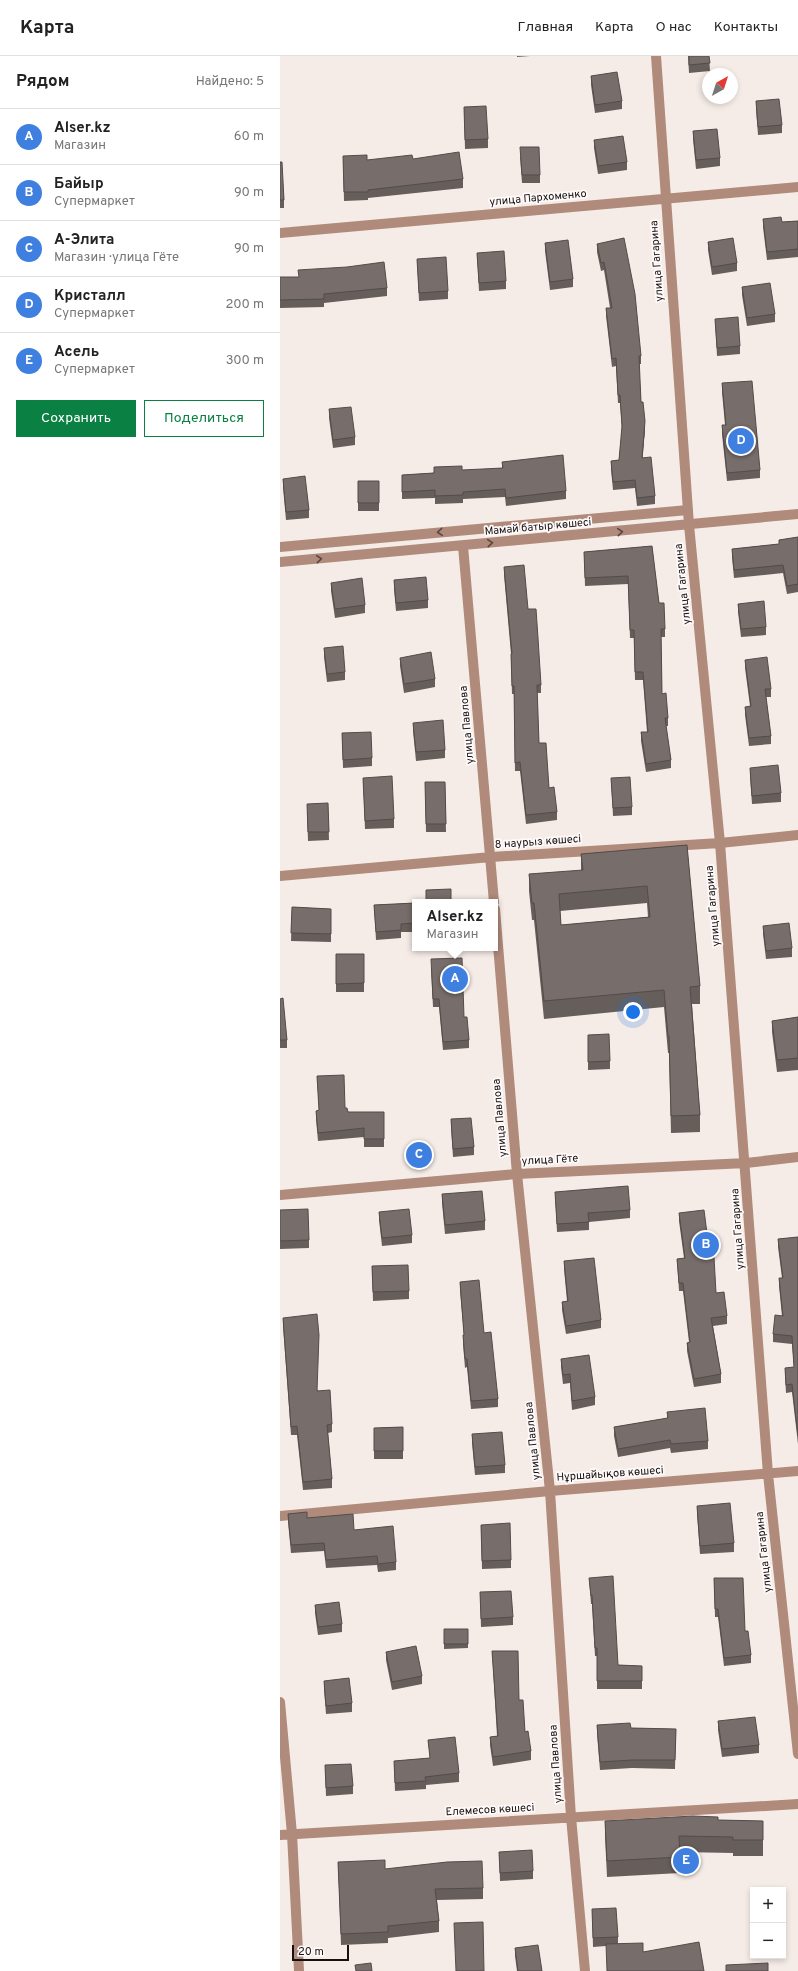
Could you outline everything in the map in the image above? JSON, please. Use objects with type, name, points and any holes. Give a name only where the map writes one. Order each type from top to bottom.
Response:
[{"type":"street","name":"улица Гагарина","points":[[656,56],[689,525],[720,843],[746,1163],[768,1474],[798,1754]]},
{"type":"street","name":"улица Пархоменко","points":[[280,233],[798,187]]},
{"type":"street","name":"Мамай батыр көшесі","points":[[280,547],[688,510]]},
{"type":"street","name":"Мамай батыр көшесі","points":[[280,562],[798,514]]},
{"type":"street","name":"улица Павлова","points":[[463,546],[494,899]]},
{"type":"street","name":"8 наурыз көшесі","points":[[280,876],[491,857],[720,843],[798,835]]},
{"type":"street","name":"улица Павлова","points":[[498,945],[517,1174],[550,1491],[571,1817],[585,1971]]},
{"type":"street","name":"улица Гёте","points":[[280,1195],[517,1174],[746,1163],[798,1157]]},
{"type":"street","name":"Нұршайықов көшесі","points":[[280,1516],[550,1491],[798,1471]]},
{"type":"street","points":[[280,1702],[292,1834],[299,1971]]},
{"type":"street","name":"Елемесов көшесі","points":[[280,1836],[292,1834],[798,1804]]},
{"type":"building","points":[[689,56],[709,56],[710,63],[689,65]]},
{"type":"building","points":[[617,72],[622,101],[595,105],[591,76]]},
{"type":"building","points":[[779,99],[782,125],[758,127],[756,101]]},
{"type":"building","points":[[486,106],[488,139],[465,140],[464,107]]},
{"type":"building","points":[[717,129],[720,158],[696,160],[693,131]]},
{"type":"building","points":[[623,136],[627,162],[598,166],[594,140]]},
{"type":"building","points":[[520,147],[539,147],[540,175],[522,175]]},
{"type":"building","points":[[459,152],[463,179],[368,190],[368,192],[344,192],[343,156],[367,155],[367,160],[412,155],[413,159]]},
{"type":"building","points":[[280,162],[282,162],[284,200],[280,200]]},
{"type":"building","points":[[781,217],[782,222],[798,221],[798,249],[767,252],[763,219]]},
{"type":"building","points":[[624,238],[635,294],[641,356],[639,356],[641,402],[643,402],[645,421],[642,458],[651,457],[655,496],[637,498],[635,480],[613,482],[611,461],[619,460],[622,426],[620,395],[618,395],[616,358],[612,359],[606,308],[612,308],[604,262],[601,263],[597,244]]},
{"type":"building","points":[[733,238],[737,263],[712,267],[708,242]]},
{"type":"building","points":[[568,240],[573,279],[550,282],[545,243]]},
{"type":"building","points":[[504,251],[506,281],[479,283],[477,253]]},
{"type":"building","points":[[446,257],[448,291],[419,293],[417,259]]},
{"type":"building","points":[[384,262],[387,288],[324,294],[324,299],[280,300],[280,277],[299,277],[298,270],[347,267]]},
{"type":"building","points":[[770,283],[775,314],[747,318],[742,287]]},
{"type":"building","points":[[738,317],[740,346],[717,348],[715,319]]},
{"type":"building","points":[[752,381],[760,470],[727,473],[722,425],[726,425],[722,383]]},
{"type":"building","points":[[351,407],[355,437],[333,440],[329,409]]},
{"type":"building","points":[[563,455],[566,491],[506,498],[505,489],[463,492],[463,495],[435,496],[435,490],[402,492],[402,475],[434,473],[434,467],[462,466],[462,470],[503,468],[502,462]]},
{"type":"building","points":[[305,476],[309,510],[286,512],[283,479]]},
{"type":"building","points":[[358,481],[379,481],[379,503],[358,503]]},
{"type":"building","points":[[798,537],[798,584],[787,586],[783,565],[734,570],[732,549],[779,544],[779,540]]},
{"type":"building","points":[[652,546],[659,603],[664,603],[665,629],[661,629],[662,694],[666,693],[668,718],[665,718],[671,760],[646,764],[641,732],[648,732],[643,672],[635,672],[634,630],[630,630],[628,576],[585,578],[584,552]]},
{"type":"building","points":[[524,565],[528,609],[536,609],[541,685],[537,685],[539,743],[546,743],[549,788],[554,787],[557,812],[526,815],[520,762],[515,763],[514,686],[512,686],[512,654],[504,567]]},
{"type":"building","points":[[426,577],[428,600],[396,603],[394,580]]},
{"type":"building","points":[[362,578],[365,605],[335,609],[331,583]]},
{"type":"building","points":[[764,601],[766,627],[741,629],[738,604]]},
{"type":"building","points":[[343,646],[345,672],[327,674],[324,648]]},
{"type":"building","points":[[431,652],[435,679],[404,684],[400,658]]},
{"type":"building","points":[[767,657],[771,689],[765,689],[771,736],[749,738],[745,707],[751,706],[745,660]]},
{"type":"building","points":[[443,720],[445,750],[416,752],[413,723]]},
{"type":"building","points":[[371,732],[372,758],[343,760],[342,733]]},
{"type":"building","points":[[778,765],[781,793],[752,796],[750,768]]},
{"type":"building","points":[[392,776],[394,819],[365,821],[363,778]]},
{"type":"building","points":[[630,777],[632,807],[613,808],[611,778]]},
{"type":"building","points":[[425,782],[445,782],[446,824],[426,824]]},
{"type":"building","points":[[328,803],[329,832],[308,832],[307,804]]},
{"type":"building","points":[[687,845],[700,986],[690,987],[700,1115],[671,1116],[669,1036],[664,990],[544,1001],[534,903],[532,903],[529,874],[583,870],[581,854]],"holes":[[[647,886],[650,917],[561,925],[559,894]]]},
{"type":"building","points":[[451,889],[451,899],[426,899],[426,890]]},
{"type":"building","points":[[412,903],[412,923],[401,924],[401,930],[376,932],[374,905]]},
{"type":"building","points":[[292,907],[331,909],[331,934],[291,933]]},
{"type":"building","points":[[789,923],[792,948],[766,951],[763,926]]},
{"type":"building","points":[[336,954],[364,954],[364,983],[336,984]]},
{"type":"building","points":[[462,958],[464,1017],[467,1017],[469,1040],[443,1042],[439,999],[433,999],[431,959]]},
{"type":"building","points":[[283,998],[287,1040],[280,1040],[280,999]]},
{"type":"building","points":[[798,1017],[798,1058],[777,1060],[772,1021]]},
{"type":"building","points":[[609,1034],[610,1061],[588,1062],[588,1035]]},
{"type":"building","points":[[344,1075],[345,1108],[347,1108],[348,1112],[384,1112],[384,1139],[364,1139],[364,1128],[318,1133],[316,1111],[319,1110],[317,1076]]},
{"type":"building","points":[[471,1118],[474,1147],[453,1149],[451,1119]]},
{"type":"building","points":[[628,1186],[630,1210],[588,1213],[589,1222],[557,1224],[555,1192]]},
{"type":"building","points":[[482,1191],[485,1221],[445,1225],[442,1194]]},
{"type":"building","points":[[308,1209],[309,1240],[280,1241],[280,1210]]},
{"type":"building","points":[[409,1209],[412,1235],[382,1238],[379,1212]]},
{"type":"building","points":[[704,1210],[710,1257],[714,1257],[716,1293],[724,1292],[727,1316],[711,1318],[721,1374],[694,1379],[687,1343],[690,1342],[683,1283],[679,1283],[677,1259],[685,1258],[679,1213]]},
{"type":"building","points":[[798,1237],[798,1436],[792,1384],[786,1385],[785,1368],[794,1367],[792,1336],[773,1334],[775,1315],[783,1316],[779,1278],[783,1278],[778,1239]]},
{"type":"building","points":[[594,1258],[601,1320],[566,1326],[562,1302],[568,1301],[564,1261]]},
{"type":"building","points":[[408,1265],[409,1291],[373,1292],[372,1266]]},
{"type":"building","points":[[479,1280],[484,1333],[491,1332],[498,1399],[471,1401],[467,1359],[465,1359],[460,1282]]},
{"type":"building","points":[[317,1314],[319,1335],[317,1391],[330,1390],[332,1424],[327,1425],[332,1479],[303,1482],[297,1426],[291,1427],[283,1318]]},
{"type":"building","points":[[589,1355],[595,1397],[572,1401],[570,1374],[563,1375],[561,1359]]},
{"type":"building","points":[[705,1408],[708,1441],[671,1444],[670,1440],[618,1449],[614,1427],[668,1418],[667,1412]]},
{"type":"building","points":[[403,1427],[403,1451],[374,1451],[374,1428]]},
{"type":"building","points":[[502,1432],[505,1465],[475,1467],[472,1434]]},
{"type":"building","points":[[730,1503],[734,1543],[700,1546],[697,1506]]},
{"type":"building","points":[[307,1512],[307,1518],[353,1514],[354,1530],[393,1526],[396,1562],[378,1564],[377,1556],[326,1560],[324,1543],[291,1545],[288,1514]]},
{"type":"building","points":[[510,1523],[511,1560],[482,1561],[481,1525]]},
{"type":"building","points":[[613,1576],[618,1665],[642,1666],[642,1681],[597,1681],[597,1648],[595,1648],[592,1595],[591,1596],[589,1578]]},
{"type":"building","points":[[714,1578],[743,1578],[745,1631],[748,1631],[751,1655],[724,1658],[718,1609],[715,1609]]},
{"type":"building","points":[[511,1591],[513,1617],[481,1619],[480,1592]]},
{"type":"building","points":[[339,1602],[342,1624],[318,1627],[315,1605]]},
{"type":"building","points":[[444,1629],[468,1629],[468,1644],[444,1644]]},
{"type":"building","points":[[416,1646],[422,1676],[392,1682],[386,1652]]},
{"type":"building","points":[[492,1651],[518,1651],[519,1700],[523,1700],[525,1732],[528,1731],[531,1751],[493,1757],[490,1737],[498,1736]]},
{"type":"building","points":[[349,1678],[352,1703],[326,1706],[324,1681]]},
{"type":"building","points":[[755,1717],[759,1745],[722,1749],[718,1721]]},
{"type":"building","points":[[630,1723],[631,1728],[676,1729],[675,1760],[600,1762],[597,1725]]},
{"type":"building","points":[[455,1737],[459,1773],[425,1777],[426,1781],[395,1783],[394,1761],[430,1758],[428,1740]]},
{"type":"building","points":[[351,1764],[353,1786],[326,1788],[325,1765]]},
{"type":"building","points":[[693,1816],[718,1817],[718,1820],[763,1821],[763,1840],[733,1840],[733,1837],[679,1836],[680,1857],[607,1861],[605,1821]]},
{"type":"building","points":[[532,1850],[533,1871],[500,1873],[499,1852]]},
{"type":"building","points":[[385,1860],[385,1869],[447,1862],[482,1861],[483,1888],[435,1889],[439,1921],[388,1926],[388,1932],[341,1934],[338,1862]]},
{"type":"building","points":[[616,1908],[618,1937],[593,1938],[592,1909]]},
{"type":"building","points":[[483,1922],[484,1971],[456,1971],[454,1923]]},
{"type":"building","points":[[699,1942],[704,1971],[607,1971],[606,1944],[643,1943],[643,1952]]},
{"type":"building","points":[[538,1945],[542,1971],[518,1971],[515,1948]]},
{"type":"building","points":[[371,1963],[372,1971],[356,1971],[355,1965]]},
{"type":"building","points":[[768,1963],[768,1971],[726,1971],[726,1965]]},
{"type":"place","name":"Кристалл","points":[[741,441]]},
{"type":"place","name":"Alser.kz","points":[[455,979]]},
{"type":"place","name":"А-Элита","points":[[419,1155]]},
{"type":"place","name":"Байыр","points":[[706,1245]]},
{"type":"place","name":"Асель","points":[[686,1861]]}]
